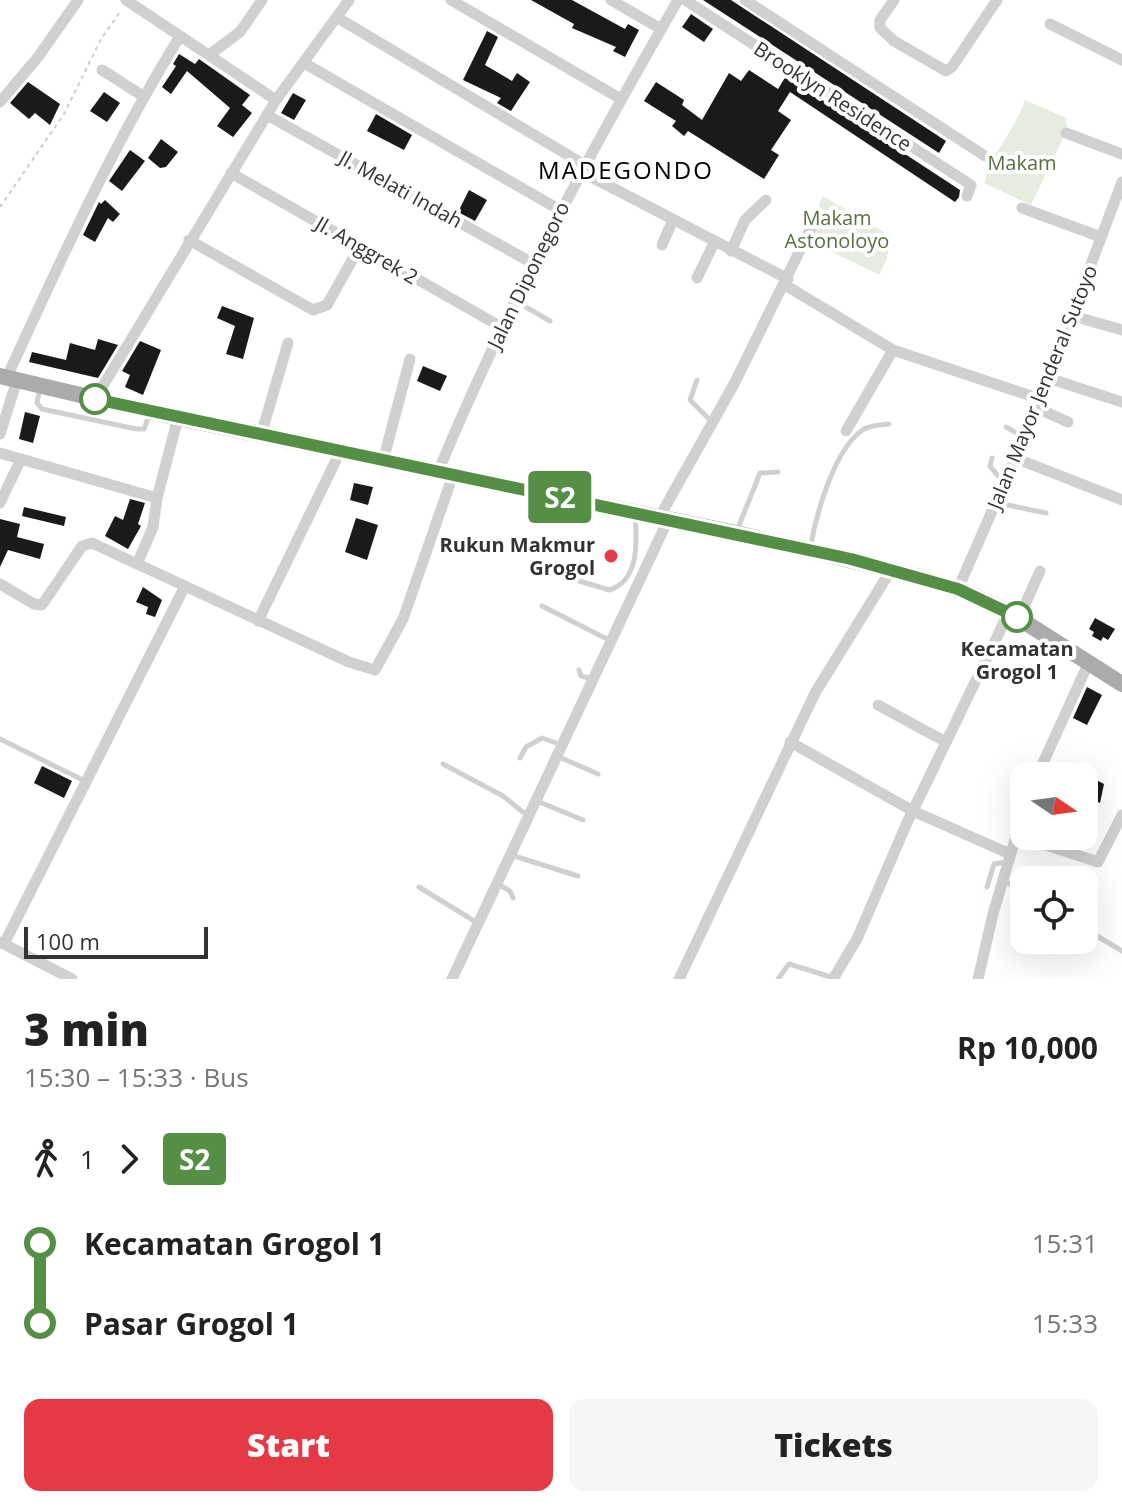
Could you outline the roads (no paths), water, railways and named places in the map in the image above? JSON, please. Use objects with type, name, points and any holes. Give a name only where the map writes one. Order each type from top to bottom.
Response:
[{"type":"main road","points":[[8,377],[150,412],[736,533],[891,570],[958,589],[1014,615],[1122,684]]},
{"type":"street","points":[[209,55],[240,32],[262,0]]},
{"type":"street","points":[[451,0],[621,99]]},
{"type":"street","points":[[611,0],[661,29]]},
{"type":"street","name":"Jalan Diponegoro","points":[[258,621],[364,669],[378,668],[424,568],[445,474],[503,328],[582,167],[678,0]]},
{"type":"street","name":"Brooklyn Residence","points":[[685,0],[971,185],[967,196]]},
{"type":"street","points":[[745,0],[985,156]]},
{"type":"street","points":[[894,0],[880,20],[880,28],[894,41],[946,71],[952,67],[997,0]]},
{"type":"street","points":[[0,102],[38,57],[75,1]]},
{"type":"street","points":[[95,399],[276,100],[338,18],[347,1]]},
{"type":"street","points":[[132,4],[276,100]]},
{"type":"street","points":[[338,18],[672,222],[786,282],[893,350],[1039,403],[1068,422]]},
{"type":"street","points":[[1050,24],[1122,60]]},
{"type":"street","points":[[0,434],[8,377],[72,233],[143,96],[180,36]]},
{"type":"street","points":[[304,63],[560,210]]},
{"type":"street","points":[[102,70],[143,96]]},
{"type":"street","name":"Jl. Melati Indah","points":[[267,115],[534,264]]},
{"type":"street","points":[[1066,133],[1122,154]]},
{"type":"street","name":"Jl. Anggrek 2","points":[[231,173],[503,328]]},
{"type":"street","name":"Jalan Mayor Jenderal Sutoyo","points":[[958,589],[1039,403],[1122,182]]},
{"type":"street","points":[[731,251],[747,217],[766,200]]},
{"type":"street","points":[[1022,208],[1101,237]]},
{"type":"street","points":[[662,245],[672,222]]},
{"type":"street","points":[[452,979],[612,642],[664,519],[813,224]]},
{"type":"street","points":[[189,240],[313,310],[327,305],[360,246]]},
{"type":"street","points":[[697,278],[714,243]]},
{"type":"street","points":[[1073,316],[1122,330]]},
{"type":"street","points":[[261,435],[288,343]]},
{"type":"street","points":[[846,431],[893,350]]},
{"type":"street","points":[[383,461],[410,359]]},
{"type":"street","points":[[1048,378],[1122,402]]},
{"type":"street","points":[[137,564],[153,527],[157,498],[178,418]]},
{"type":"street","points":[[0,584],[34,604],[42,605],[88,542],[258,621],[340,452]]},
{"type":"street","points":[[0,453],[157,498]]},
{"type":"street","points":[[1015,458],[1122,500]]},
{"type":"street","points":[[0,503],[20,461]]},
{"type":"street","points":[[679,979],[790,742],[891,570]]},
{"type":"street","points":[[834,979],[857,939],[946,742],[1040,571]]},
{"type":"street","points":[[72,979],[1,946],[185,586]]},
{"type":"street","points":[[1043,762],[1089,662]]},
{"type":"street","points":[[878,705],[946,742]]},
{"type":"street","points":[[790,742],[913,811],[1008,858]]},
{"type":"street","points":[[1061,850],[1098,862],[1122,815]]},
{"type":"street","points":[[983,977],[1010,850]]},
{"type":"lane","points":[[516,301],[550,321]]},
{"type":"lane","points":[[697,380],[690,400],[711,421]]},
{"type":"lane","points":[[40,385],[37,403],[42,409],[136,429],[144,429],[150,412]]},
{"type":"lane","points":[[809,550],[829,482],[843,454],[865,428],[889,424]]},
{"type":"lane","points":[[1006,427],[1025,437]]},
{"type":"lane","points":[[992,458],[990,466],[995,476],[1004,482]]},
{"type":"lane","points":[[736,533],[760,473],[778,472]]},
{"type":"lane","points":[[997,503],[1046,513]]},
{"type":"lane","points":[[537,568],[609,590],[620,587],[629,575],[635,553],[635,513]]},
{"type":"lane","points":[[542,606],[612,642]]},
{"type":"lane","points":[[579,670],[581,676],[594,679]]},
{"type":"lane","points":[[520,758],[526,747],[542,738],[563,745]]},
{"type":"lane","points":[[0,739],[85,781]]},
{"type":"lane","points":[[558,757],[598,774]]},
{"type":"lane","points":[[443,764],[503,796],[530,817]]},
{"type":"lane","points":[[536,801],[583,820]]},
{"type":"lane","points":[[510,854],[578,876]]},
{"type":"lane","points":[[987,887],[994,864],[1008,858]]},
{"type":"lane","points":[[1002,880],[1010,884]]},
{"type":"lane","points":[[497,884],[510,891],[513,898]]},
{"type":"lane","points":[[419,887],[480,924]]},
{"type":"lane","points":[[1098,936],[1122,951]]},
{"type":"lane","points":[[778,979],[789,964],[834,979]]},
{"type":"place","name":"Rukun Makmur Grogol","points":[[611,556]]},
{"type":"place","name":"Kecamatan Grogol 1","points":[[1017,617]]},
{"type":"district","name":"MADEGONDO","points":[[626,169]]},
{"type":"park label","name":"Makam","points":[[1022,162]]},
{"type":"park label","name":"Makam Astonoloyo","points":[[837,228]]}]
